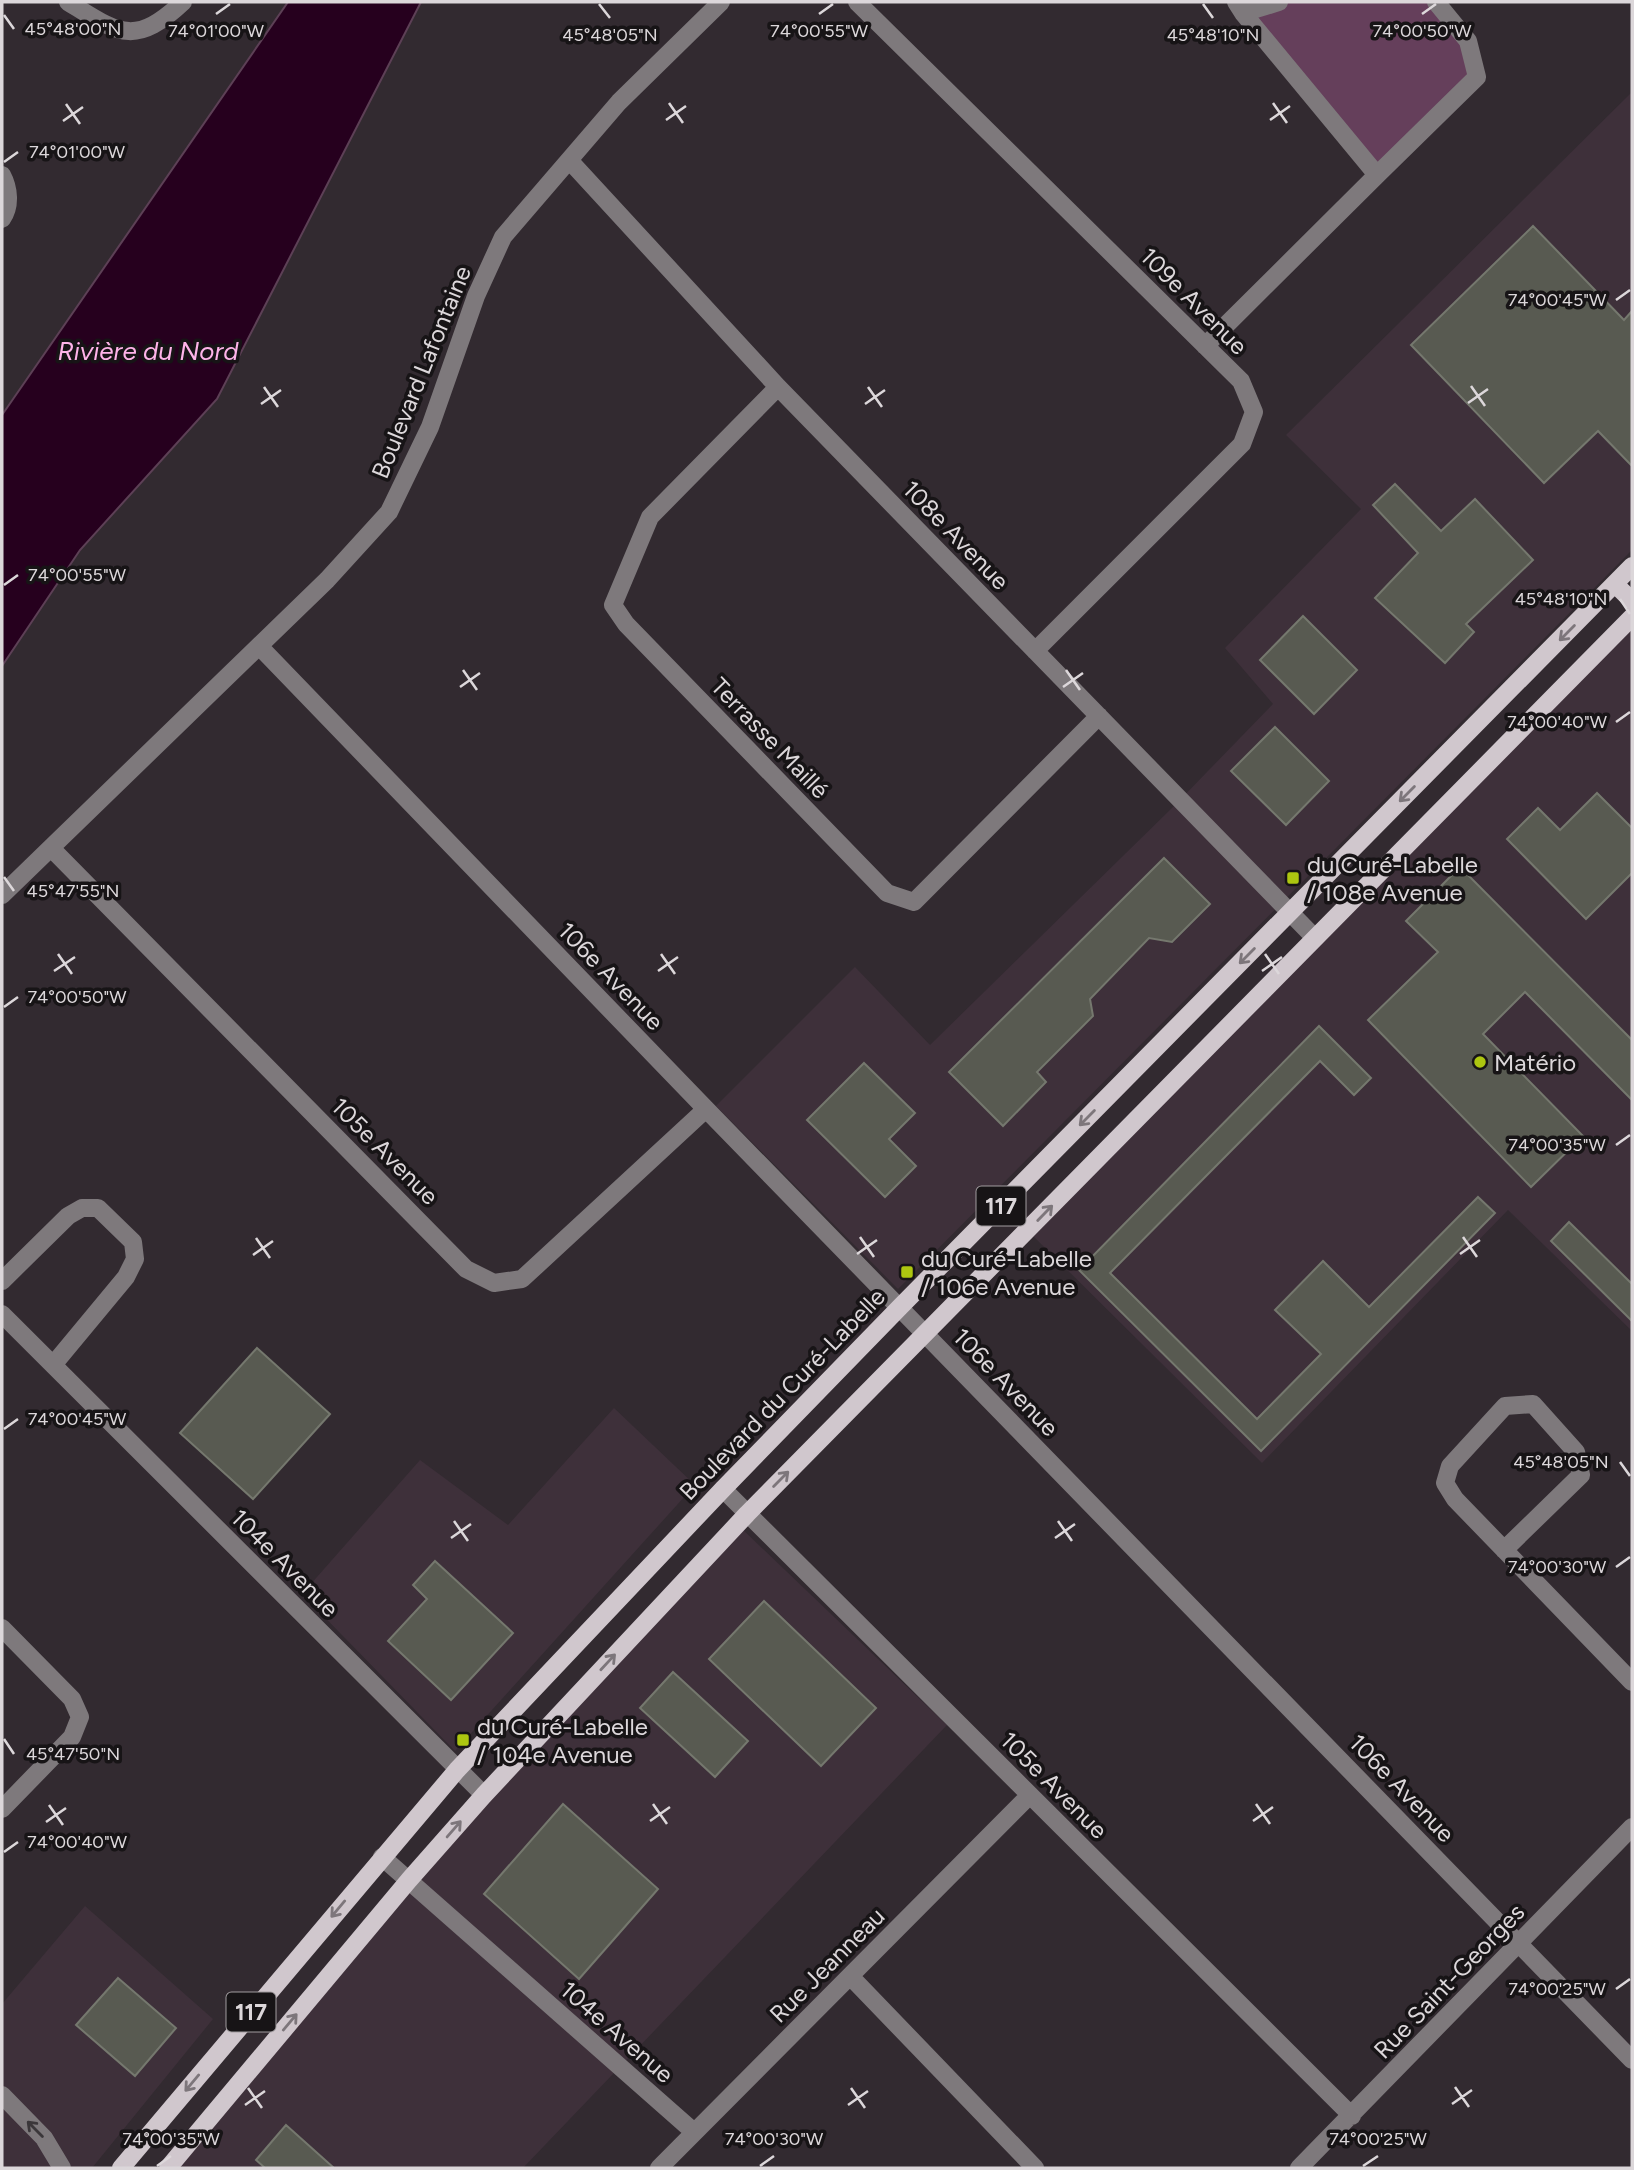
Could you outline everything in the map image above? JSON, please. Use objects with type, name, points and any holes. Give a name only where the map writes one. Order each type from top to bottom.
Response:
[{"type":"main road","name":"Boulevard du Curé-Labelle","points":[[121,2168],[457,1770],[900,1307],[1632,566]]},
{"type":"main road","points":[[1615,584],[1632,601]]},
{"type":"main road","name":"117","points":[[168,2168],[409,1880],[484,1795],[747,1514],[1632,617]]},
{"type":"street","points":[[68,2],[113,30],[132,33],[159,23],[183,2]]},
{"type":"street","name":"Boulevard Lafontaine","points":[[2,895],[327,580],[389,513],[430,427],[476,296],[503,237],[619,102],[721,2]]},
{"type":"street","name":"109e Avenue","points":[[857,2],[1241,381],[1254,412],[1242,444],[1035,650]]},
{"type":"street","points":[[1240,7],[1279,2]]},
{"type":"street","points":[[1205,346],[1477,77],[1468,41],[1436,2]]},
{"type":"street","points":[[1240,7],[1377,175]]},
{"type":"street","name":"108e Avenue","points":[[569,160],[778,387],[1314,937]]},
{"type":"street","points":[[2,175],[7,184],[7,211],[2,219]]},
{"type":"street","name":"Terrasse Maillé","points":[[778,387],[650,517],[613,605],[626,624],[887,893],[914,902],[1099,716]]},
{"type":"street","name":"106e Avenue","points":[[259,646],[1632,2060]]},
{"type":"street","name":"105e Avenue","points":[[51,848],[466,1269],[494,1283],[522,1279],[706,1109]]},
{"type":"street","points":[[2,1281],[68,1216],[82,1208],[98,1209],[134,1242],[135,1259],[126,1278],[53,1365]]},
{"type":"street","name":"104e Avenue","points":[[2,1314],[484,1795]]},
{"type":"street","points":[[1504,1550],[1581,1475],[1576,1452],[1533,1405],[1505,1406],[1450,1466],[1445,1483],[1455,1499],[1504,1550],[1632,1682]]},
{"type":"street","name":"105e Avenue","points":[[723,1489],[1352,2116]]},
{"type":"street","points":[[2,1628],[72,1699],[80,1717],[72,1737],[2,1809]]},
{"type":"street","name":"Rue Jeanneau","points":[[659,2168],[1030,1796]]},
{"type":"street","name":"Rue Saint-Georges","points":[[1299,2168],[1632,1827]]},
{"type":"street","name":"104e Avenue","points":[[382,1857],[694,2132]]},
{"type":"street","points":[[850,1976],[1035,2168]]},
{"type":"street","points":[[2,2095],[44,2138],[62,2168]]},
{"type":"shaded area","points":[[1279,2],[1436,2],[1468,41],[1477,77],[1377,175],[1243,13]]},
{"type":"shaded area","points":[[1632,92],[1632,550],[898,1289],[716,1106],[855,967],[930,1045],[1174,806],[1273,704],[1225,648],[1361,509],[1286,435]]},
{"type":"shaded area","points":[[1632,622],[1632,1331],[1508,1210],[1262,1463],[1031,1234]]},
{"type":"shaded area","points":[[614,1408],[695,1485],[455,1751],[302,1594],[420,1460],[508,1525]]},
{"type":"shaded area","points":[[739,1526],[947,1725],[523,2168],[177,2168],[446,1844]]},
{"type":"shaded area","points":[[85,1906],[213,2019],[92,2168],[2,2168],[2,2004]]},
{"type":"water","name":"Rivière du Nord","points":[[288,2],[421,2],[217,399],[80,550],[2,666],[2,415]]},
{"type":"building","points":[[1533,226],[1624,320],[1632,311],[1632,466],[1598,431],[1544,483],[1411,345]]},
{"type":"building","points":[[1395,484],[1441,531],[1475,499],[1533,560],[1466,624],[1474,632],[1445,663],[1375,598],[1418,553],[1373,505]]},
{"type":"building","points":[[1303,616],[1357,670],[1314,714],[1260,660]]},
{"type":"building","points":[[1275,727],[1329,781],[1286,825],[1231,771]]},
{"type":"building","points":[[1597,793],[1632,828],[1632,873],[1586,919],[1507,839],[1538,808],[1560,830]]},
{"type":"building","points":[[1164,858],[1210,904],[1172,942],[1149,938],[1090,999],[1093,1016],[1037,1072],[1046,1082],[1003,1126],[949,1072]]},
{"type":"building","points":[[1460,867],[1632,1040],[1632,1100],[1525,992],[1483,1034],[1583,1136],[1531,1187],[1368,1020],[1438,952],[1406,921]]},
{"type":"building","points":[[1319,1026],[1371,1078],[1354,1095],[1320,1061],[1110,1273],[1257,1419],[1321,1354],[1275,1310],[1323,1261],[1369,1307],[1478,1197],[1495,1213],[1261,1451],[1079,1270]]},
{"type":"building","points":[[864,1063],[915,1113],[889,1139],[916,1166],[885,1197],[807,1120]]},
{"type":"building","points":[[1569,1222],[1632,1284],[1632,1321],[1551,1241]]},
{"type":"building","points":[[257,1348],[330,1414],[253,1499],[180,1433]]},
{"type":"building","points":[[435,1561],[513,1633],[451,1700],[388,1641],[427,1599],[413,1585]]},
{"type":"building","points":[[764,1601],[876,1708],[821,1766],[709,1659]]},
{"type":"building","points":[[673,1672],[748,1741],[715,1777],[640,1708]]},
{"type":"building","points":[[563,1804],[658,1889],[579,1979],[484,1894]]},
{"type":"building","points":[[118,1978],[176,2028],[135,2076],[76,2025]]},
{"type":"building","points":[[286,2125],[334,2168],[265,2168],[256,2160]]},
{"type":"place","name":"du Curé-Labelle / 108e Avenue","points":[[1293,878]]},
{"type":"place","name":"Matério","points":[[1480,1062]]},
{"type":"place","name":"du Curé-Labelle / 106e Avenue","points":[[907,1272]]},
{"type":"place","name":"du Curé-Labelle / 104e Avenue","points":[[463,1740]]}]
